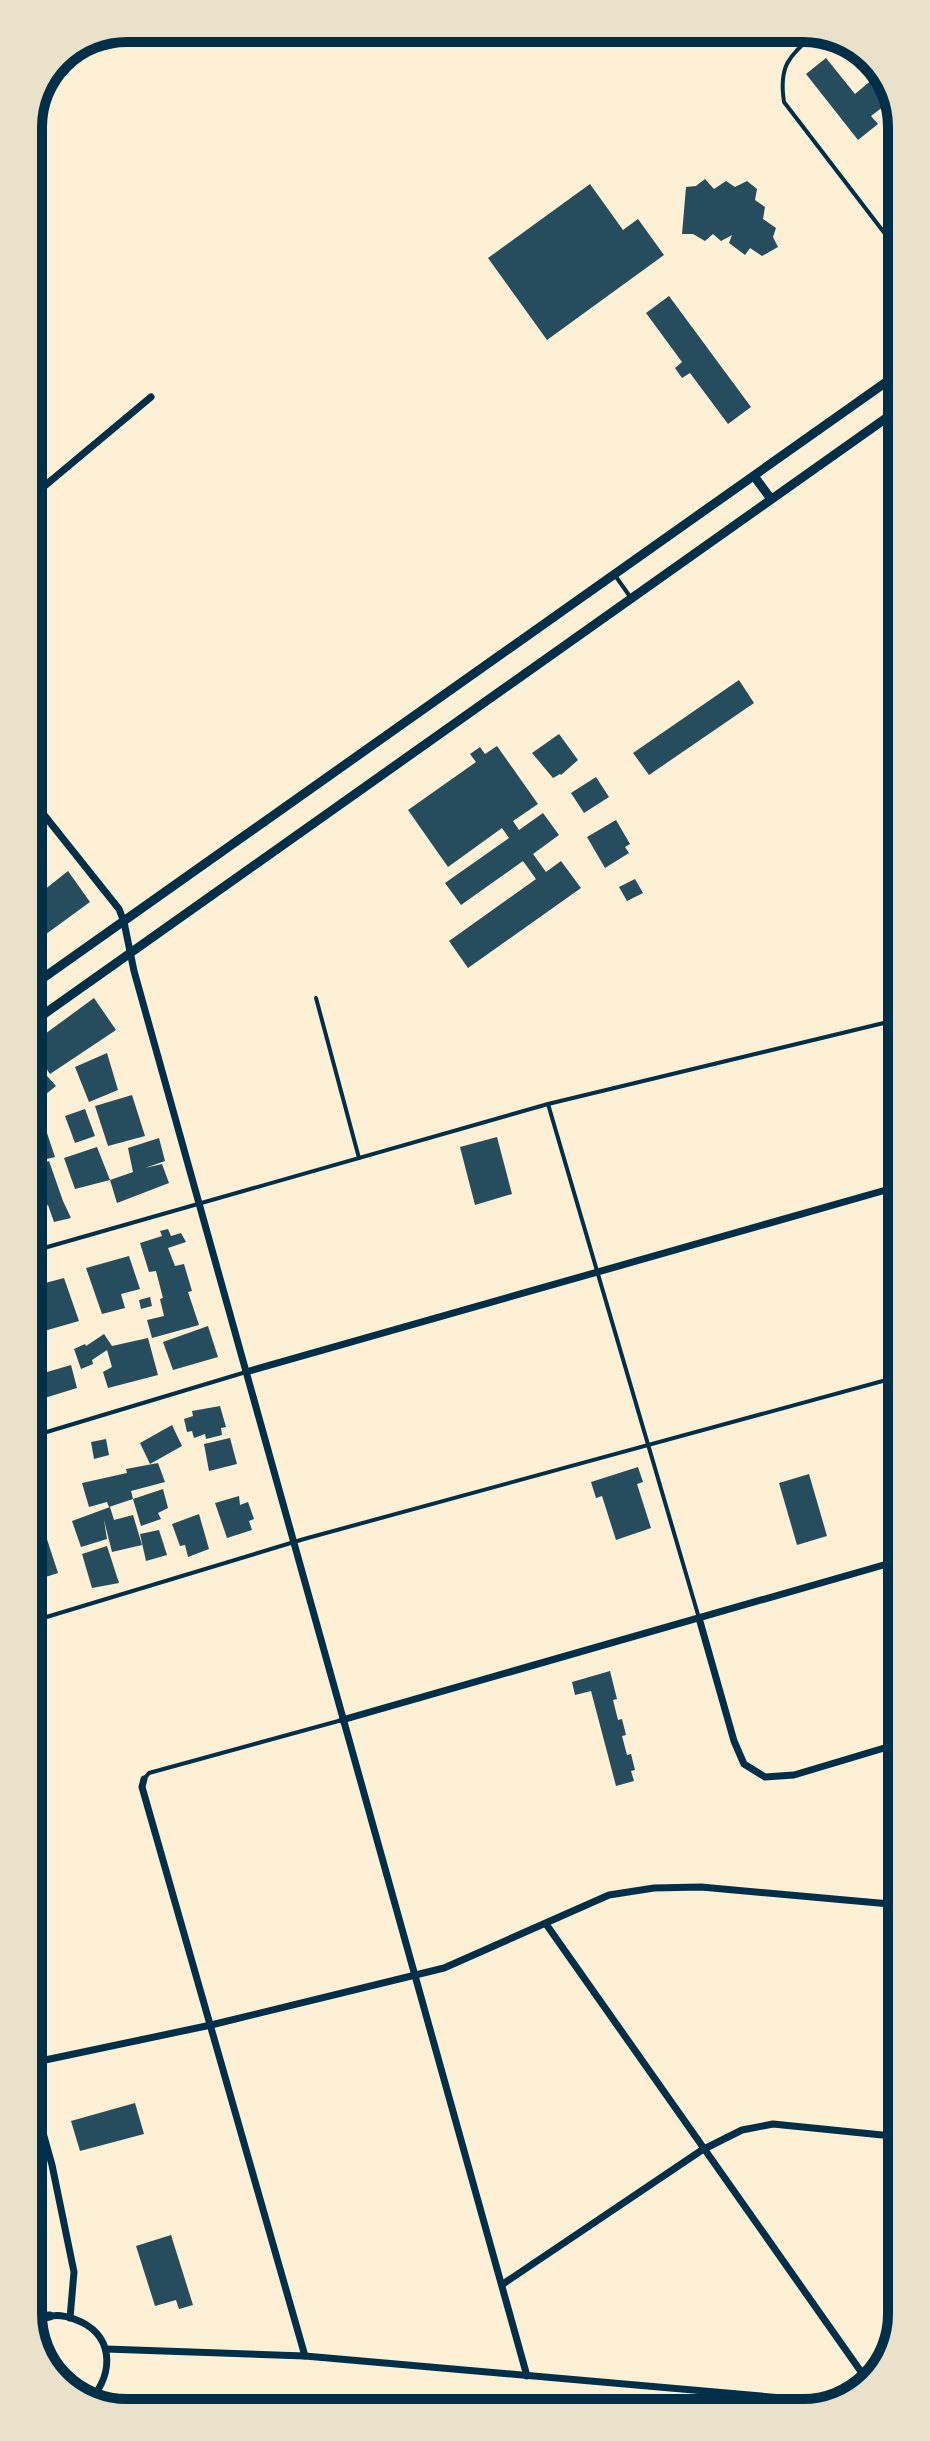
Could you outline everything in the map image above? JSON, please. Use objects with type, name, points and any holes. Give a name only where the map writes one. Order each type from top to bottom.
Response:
[{"type":"street","points":[[42,979],[888,381]]},
{"type":"street","points":[[42,488],[151,397]]},
{"type":"street","points":[[42,1016],[888,417]]},
{"type":"street","points":[[754,476],[771,499]]},
{"type":"street","points":[[42,812],[119,909],[124,922],[342,1720],[527,2376]]},
{"type":"street","points":[[246,1372],[888,1189]]},
{"type":"street","points":[[342,1720],[888,1564]]},
{"type":"street","points":[[699,1618],[734,1741],[744,1764],[765,1777],[794,1775],[888,1747]]},
{"type":"street","points":[[144,1779],[142,1787],[305,2356]]},
{"type":"street","points":[[42,2061],[211,2025],[444,1968],[609,1895],[654,1888],[701,1887],[888,1904]]},
{"type":"street","points":[[546,1924],[702,2150],[863,2374]]},
{"type":"street","points":[[503,2284],[702,2150],[742,2130],[773,2124],[888,2136]]},
{"type":"street","points":[[42,2129],[74,2272],[70,2318]]},
{"type":"street","points":[[42,2316],[84,2322],[106,2349],[108,2370],[96,2394]]},
{"type":"street","points":[[43,2320],[50,2316]]},
{"type":"street","points":[[106,2349],[305,2356],[793,2399]]},
{"type":"lane","points":[[806,42],[789,57],[783,71],[784,102],[888,237]]},
{"type":"lane","points":[[614,574],[631,598]]},
{"type":"lane","points":[[316,998],[359,1158]]},
{"type":"lane","points":[[42,1249],[548,1104],[888,1022]]},
{"type":"lane","points":[[548,1104],[699,1618]]},
{"type":"lane","points":[[42,1433],[246,1372]]},
{"type":"lane","points":[[42,1618],[293,1542],[888,1380]]},
{"type":"lane","points":[[144,1779],[149,1773],[342,1720]]},
{"type":"building","points":[[826,58],[855,94],[873,79],[885,105],[871,116],[878,124],[858,140],[806,74]]},
{"type":"building","points":[[705,179],[714,189],[726,181],[735,187],[747,181],[757,189],[755,200],[765,207],[763,219],[776,228],[773,237],[778,247],[762,256],[750,248],[745,255],[729,243],[732,235],[721,241],[713,234],[705,241],[693,234],[682,234],[686,187],[696,186]]},
{"type":"building","points":[[590,184],[623,230],[638,219],[664,255],[547,340],[488,258]]},
{"type":"building","points":[[669,296],[751,407],[728,424],[690,373],[682,378],[675,368],[682,362],[646,313]]},
{"type":"building","points":[[739,680],[754,703],[649,775],[633,753]]},
{"type":"building","points":[[559,734],[578,760],[553,778],[532,753]]},
{"type":"building","points":[[497,746],[538,804],[513,821],[519,830],[543,813],[559,835],[533,854],[546,872],[561,861],[581,888],[468,968],[449,941],[536,879],[523,861],[461,905],[445,883],[509,838],[502,828],[448,867],[408,810],[476,762],[470,754],[480,747],[485,754]]},
{"type":"building","points":[[596,777],[609,797],[584,813],[571,793]]},
{"type":"building","points":[[616,820],[630,844],[625,847],[629,853],[605,868],[587,837]]},
{"type":"building","points":[[68,871],[90,902],[42,937],[42,892]]},
{"type":"building","points":[[635,879],[643,893],[627,901],[619,887]]},
{"type":"building","points":[[94,998],[116,1030],[50,1074],[42,1062],[42,1036]]},
{"type":"building","points":[[107,1053],[118,1090],[89,1102],[75,1067]]},
{"type":"building","points":[[42,1070],[56,1086],[42,1097]]},
{"type":"building","points":[[132,1095],[145,1136],[108,1146],[95,1106]]},
{"type":"building","points":[[85,1109],[95,1136],[75,1143],[65,1116]]},
{"type":"building","points":[[42,1125],[55,1157],[42,1160]]},
{"type":"building","points":[[497,1137],[512,1194],[475,1205],[460,1147]]},
{"type":"building","points":[[159,1138],[165,1161],[145,1168],[162,1164],[169,1183],[117,1203],[110,1180],[133,1172],[128,1148]]},
{"type":"building","points":[[97,1147],[110,1180],[75,1189],[64,1158]]},
{"type":"building","points":[[49,1161],[71,1218],[54,1222],[48,1205],[42,1207],[42,1163]]},
{"type":"building","points":[[168,1229],[171,1236],[181,1233],[186,1242],[168,1248],[175,1266],[184,1264],[192,1291],[188,1292],[199,1325],[152,1338],[147,1320],[164,1316],[160,1299],[163,1298],[156,1271],[149,1272],[140,1243],[162,1236],[160,1231]]},
{"type":"building","points":[[129,1256],[140,1289],[121,1294],[125,1308],[102,1314],[86,1268]]},
{"type":"building","points":[[64,1278],[79,1321],[42,1332],[42,1284]]},
{"type":"building","points":[[150,1297],[152,1306],[141,1309],[139,1300]]},
{"type":"building","points":[[208,1326],[218,1357],[173,1370],[163,1342]]},
{"type":"building","points":[[104,1334],[112,1346],[148,1338],[158,1375],[108,1388],[103,1372],[112,1367],[107,1350],[92,1360],[93,1364],[81,1369],[74,1349],[86,1346]]},
{"type":"building","points":[[71,1365],[77,1388],[42,1399],[42,1373]]},
{"type":"building","points":[[220,1406],[226,1427],[221,1428],[222,1435],[206,1439],[205,1434],[194,1438],[192,1431],[187,1432],[184,1419],[193,1416],[192,1411]]},
{"type":"building","points":[[172,1425],[182,1446],[150,1464],[140,1443]]},
{"type":"building","points":[[230,1438],[237,1464],[209,1471],[204,1444]]},
{"type":"building","points":[[106,1439],[109,1455],[94,1459],[91,1442]]},
{"type":"building","points":[[158,1463],[165,1482],[131,1491],[133,1499],[109,1507],[107,1502],[89,1507],[82,1483]]},
{"type":"building","points":[[638,1467],[643,1482],[637,1484],[651,1528],[616,1540],[602,1496],[596,1498],[591,1482]]},
{"type":"building","points":[[809,1474],[827,1536],[797,1545],[779,1483]]},
{"type":"building","points":[[163,1489],[168,1508],[158,1513],[161,1519],[141,1526],[133,1499]]},
{"type":"building","points":[[239,1496],[240,1505],[248,1502],[254,1519],[249,1521],[252,1530],[227,1538],[215,1503]]},
{"type":"building","points":[[110,1507],[114,1520],[133,1515],[142,1545],[112,1552],[104,1520],[107,1539],[81,1547],[72,1521]]},
{"type":"building","points":[[199,1514],[209,1549],[188,1557],[185,1545],[180,1546],[172,1524]]},
{"type":"building","points":[[159,1530],[167,1555],[146,1561],[140,1534]]},
{"type":"building","points":[[42,1531],[58,1573],[42,1578]]},
{"type":"building","points":[[107,1546],[119,1583],[92,1588],[82,1554]]},
{"type":"building","points":[[610,1671],[618,1720],[622,1719],[626,1735],[622,1736],[635,1770],[631,1771],[634,1781],[616,1786],[591,1691],[575,1695],[572,1682]]},
{"type":"building","points":[[135,2103],[144,2134],[80,2151],[71,2121]]},
{"type":"building","points":[[171,2235],[193,2305],[179,2309],[176,2300],[155,2306],[136,2246]]}]
